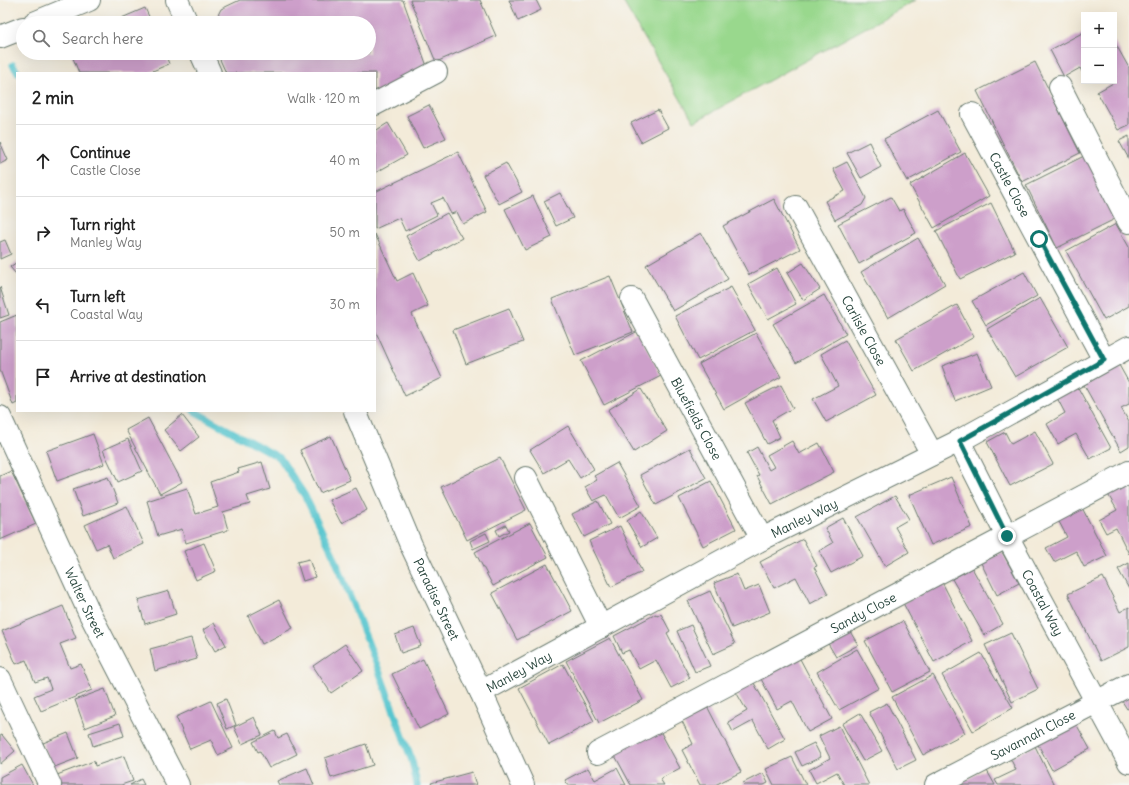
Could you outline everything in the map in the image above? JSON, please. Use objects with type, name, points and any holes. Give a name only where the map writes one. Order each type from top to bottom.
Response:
[{"type":"street","points":[[51,16],[89,0]]},
{"type":"street","points":[[177,0],[185,16]]},
{"type":"street","points":[[0,37],[16,31]]},
{"type":"street","points":[[204,60],[210,72]]},
{"type":"street","points":[[376,103],[436,72]]},
{"type":"street","points":[[1060,87],[1129,222]]},
{"type":"street","name":"Castle Close","points":[[972,114],[1104,360]]},
{"type":"street","name":"Carlisle Close","points":[[796,207],[932,454]]},
{"type":"street","name":"Bluefields Close","points":[[632,299],[762,539]]},
{"type":"street","name":"Manley Way","points":[[481,692],[762,539],[960,441],[1129,347]]},
{"type":"street","name":"Paradise Street","points":[[355,412],[411,545],[481,692],[523,785]]},
{"type":"street","name":"Walter Street","points":[[0,417],[89,612],[178,785]]},
{"type":"street","name":"Coastal Way","points":[[960,441],[1007,536],[1129,762]]},
{"type":"street","name":"Sandy Close","points":[[598,753],[1129,472]]},
{"type":"street","points":[[526,478],[601,626]]},
{"type":"street","points":[[0,679],[50,785]]},
{"type":"street","name":"Savannah Close","points":[[936,785],[1129,685]]},
{"type":"green space","points":[[622,0],[916,0],[694,122]]},
{"type":"building","points":[[240,0],[403,0],[428,69],[376,94],[376,72],[226,72],[220,60],[376,60],[376,16],[218,16],[221,9]]},
{"type":"building","points":[[410,0],[480,0],[496,36],[436,62]]},
{"type":"building","points":[[509,0],[536,0],[541,10],[518,21]]},
{"type":"building","points":[[145,8],[149,16],[126,16]]},
{"type":"building","points":[[1081,34],[1081,70],[1080,68],[1064,77],[1050,50]]},
{"type":"building","points":[[1117,46],[1129,68],[1129,125],[1118,130],[1097,92],[1111,84],[1117,84]]},
{"type":"building","points":[[74,60],[168,60],[169,64],[150,72],[79,72]]},
{"type":"building","points":[[1035,62],[1080,153],[1022,182],[977,91]]},
{"type":"building","points":[[429,105],[446,138],[423,148],[407,116]]},
{"type":"building","points":[[658,110],[668,128],[641,142],[631,123]]},
{"type":"building","points":[[938,110],[961,152],[907,181],[884,139]]},
{"type":"building","points":[[388,123],[407,155],[376,172],[376,130]]},
{"type":"building","points":[[1129,136],[1129,159],[1119,141]]},
{"type":"building","points":[[0,142],[8,160],[0,164]]},
{"type":"building","points":[[869,142],[881,167],[861,178],[847,153]]},
{"type":"building","points":[[458,152],[487,212],[463,224],[457,212],[451,214],[443,198],[431,203],[437,215],[405,231],[399,218],[376,229],[376,192]]},
{"type":"building","points":[[965,153],[989,196],[934,228],[910,185]]},
{"type":"building","points":[[1086,155],[1117,218],[1057,248],[1026,185]]},
{"type":"building","points":[[847,162],[866,198],[862,205],[835,220],[825,201],[845,191],[833,169]]},
{"type":"building","points":[[506,163],[522,192],[499,204],[483,175]]},
{"type":"building","points":[[560,193],[573,218],[556,226],[544,201]]},
{"type":"building","points":[[533,196],[552,237],[525,250],[505,209]]},
{"type":"building","points":[[891,197],[899,211],[903,209],[916,233],[859,264],[838,224]]},
{"type":"building","points":[[774,199],[800,249],[749,275],[723,226]]},
{"type":"building","points":[[991,203],[1015,252],[960,279],[936,231]]},
{"type":"building","points":[[447,213],[462,238],[420,261],[406,236]]},
{"type":"building","points":[[1116,224],[1129,247],[1129,306],[1104,320],[1066,251]]},
{"type":"building","points":[[701,233],[728,279],[673,311],[646,265]]},
{"type":"building","points":[[376,236],[397,281],[413,273],[428,306],[412,314],[442,378],[405,396],[376,332]]},
{"type":"building","points":[[918,238],[945,284],[888,318],[861,272]]},
{"type":"building","points":[[5,240],[11,254],[0,259],[0,242]]},
{"type":"building","points":[[16,263],[16,274],[10,267]]},
{"type":"building","points":[[803,263],[820,289],[803,300],[787,273]]},
{"type":"building","points":[[777,268],[796,304],[768,319],[748,284]]},
{"type":"building","points":[[1024,272],[1037,296],[986,325],[972,301]]},
{"type":"building","points":[[610,276],[633,332],[575,355],[552,299]]},
{"type":"building","points":[[0,287],[9,315],[0,318]]},
{"type":"building","points":[[731,287],[755,330],[698,360],[675,316]]},
{"type":"building","points":[[824,295],[846,334],[796,363],[773,324]]},
{"type":"building","points":[[1040,298],[1068,347],[1015,377],[987,329]]},
{"type":"building","points":[[957,305],[974,337],[914,371],[896,339]]},
{"type":"building","points":[[509,308],[523,342],[466,364],[453,330]]},
{"type":"building","points":[[16,315],[16,404],[13,405],[0,370],[0,322]]},
{"type":"building","points":[[638,331],[661,376],[604,405],[581,361]]},
{"type":"building","points":[[756,333],[781,377],[724,409],[699,364]]},
{"type":"building","points":[[845,340],[876,395],[826,422],[813,399],[838,386],[821,354]]},
{"type":"building","points":[[977,353],[991,386],[955,401],[942,366]]},
{"type":"building","points":[[1119,365],[1129,383],[1129,404],[1121,408],[1129,422],[1129,446],[1121,451],[1084,385]]},
{"type":"building","points":[[1076,384],[1111,448],[1090,459],[1076,434],[1058,444],[1047,424],[1065,413],[1056,396]]},
{"type":"building","points":[[781,385],[793,408],[772,420],[780,437],[767,444],[745,403]]},
{"type":"building","points":[[641,389],[667,431],[634,452],[608,410]]},
{"type":"building","points":[[182,415],[199,437],[181,451],[164,430]]},
{"type":"building","points":[[148,418],[182,482],[160,494],[126,430]]},
{"type":"building","points":[[568,426],[594,469],[580,478],[568,459],[544,473],[530,450]]},
{"type":"building","points":[[1035,431],[1053,464],[1010,486],[987,442],[1005,432],[1011,444]]},
{"type":"building","points":[[93,434],[104,464],[57,481],[46,451]]},
{"type":"building","points":[[331,436],[350,480],[320,493],[300,450]]},
{"type":"building","points":[[128,439],[142,471],[118,482],[103,450]]},
{"type":"building","points":[[792,441],[799,454],[819,443],[834,472],[772,504],[747,453],[757,447],[769,470],[774,467],[767,455]]},
{"type":"building","points":[[690,448],[706,478],[656,505],[640,475]]},
{"type":"building","points":[[500,458],[526,510],[467,540],[441,487]]},
{"type":"building","points":[[262,462],[270,489],[247,496],[250,504],[223,512],[228,530],[186,543],[182,529],[158,536],[147,501],[187,488],[196,514],[218,507],[210,482],[239,472],[238,469]]},
{"type":"building","points":[[617,463],[641,506],[619,518],[606,495],[593,501],[585,487],[597,480],[594,476]]},
{"type":"building","points":[[11,471],[36,524],[0,540],[0,476]]},
{"type":"building","points":[[108,477],[118,503],[83,516],[73,489]]},
{"type":"building","points":[[951,477],[972,527],[931,545],[909,495]]},
{"type":"building","points":[[711,481],[736,529],[703,546],[679,498]]},
{"type":"building","points":[[1129,483],[1129,554],[1116,528],[1106,533],[1099,520],[1117,510],[1106,491]]},
{"type":"building","points":[[356,488],[367,510],[341,523],[329,500]]},
{"type":"building","points":[[895,496],[909,519],[895,527],[909,552],[885,566],[857,517]]},
{"type":"building","points":[[598,501],[610,524],[584,537],[572,514]]},
{"type":"building","points":[[1079,502],[1107,556],[1084,567],[1076,551],[1054,562],[1046,548],[1067,537],[1055,514]]},
{"type":"building","points":[[127,506],[144,544],[113,558],[107,544],[96,549],[85,525]]},
{"type":"building","points":[[641,511],[657,538],[642,547],[627,521]]},
{"type":"building","points":[[843,518],[863,556],[831,573],[819,551],[833,543],[825,528]]},
{"type":"building","points":[[530,523],[548,557],[493,586],[475,552]]},
{"type":"building","points":[[506,525],[509,531],[499,536],[496,530]]},
{"type":"building","points":[[620,526],[642,572],[611,587],[589,541]]},
{"type":"building","points":[[486,533],[490,541],[473,549],[470,541]]},
{"type":"building","points":[[803,539],[817,566],[814,567],[828,594],[810,604],[796,577],[774,588],[760,562]]},
{"type":"building","points":[[204,543],[216,571],[196,580],[184,551]]},
{"type":"building","points":[[1002,552],[1019,583],[997,595],[981,563]]},
{"type":"building","points":[[309,559],[315,577],[303,581],[297,562]]},
{"type":"building","points":[[1129,563],[1129,589],[1118,569]]},
{"type":"building","points":[[547,564],[572,611],[517,640],[492,593]]},
{"type":"building","points":[[972,568],[1003,624],[984,635],[952,579]]},
{"type":"building","points":[[737,574],[744,591],[759,585],[770,612],[732,628],[714,583]]},
{"type":"building","points":[[1103,577],[1120,612],[1129,607],[1129,647],[1101,661],[1068,594]]},
{"type":"building","points":[[942,582],[972,641],[934,662],[903,603]]},
{"type":"building","points":[[169,591],[176,614],[145,624],[138,600]]},
{"type":"building","points":[[710,591],[735,644],[713,654],[688,601]]},
{"type":"building","points":[[279,600],[293,628],[262,644],[248,616]]},
{"type":"building","points":[[63,606],[76,638],[60,644],[70,668],[81,664],[92,690],[41,711],[34,696],[51,689],[47,678],[35,682],[26,660],[16,664],[2,631]]},
{"type":"building","points":[[656,614],[657,616],[661,614],[670,631],[667,633],[690,678],[671,688],[656,660],[639,669],[629,650],[622,653],[614,636]]},
{"type":"building","points":[[903,621],[930,672],[892,692],[865,641]]},
{"type":"building","points":[[214,623],[226,645],[215,651],[203,630]]},
{"type":"building","points":[[691,625],[710,666],[695,672],[677,631]]},
{"type":"building","points":[[414,628],[421,646],[401,653],[395,635]]},
{"type":"building","points":[[848,628],[858,645],[836,657],[826,640]]},
{"type":"building","points":[[1011,633],[1038,689],[1012,702],[985,645]]},
{"type":"building","points":[[191,638],[197,659],[155,671],[150,649]]},
{"type":"building","points":[[610,638],[643,700],[599,723],[566,661]]},
{"type":"building","points":[[345,644],[363,671],[331,693],[313,666]]},
{"type":"building","points":[[857,649],[879,688],[839,710],[817,672]]},
{"type":"building","points":[[981,653],[1013,708],[973,731],[942,675]]},
{"type":"building","points":[[799,657],[832,719],[808,732],[792,701],[777,709],[760,677]]},
{"type":"building","points":[[423,659],[449,714],[419,729],[392,674]]},
{"type":"building","points":[[563,664],[594,721],[549,745],[519,688]]},
{"type":"building","points":[[933,675],[965,733],[923,755],[892,697]]},
{"type":"building","points":[[754,683],[785,739],[768,749],[753,721],[733,732],[728,722],[747,711],[736,692]]},
{"type":"building","points":[[105,689],[115,716],[85,728],[75,700]]},
{"type":"building","points":[[1129,693],[1129,708],[1127,709],[1120,698]]},
{"type":"building","points":[[226,699],[236,725],[227,729],[217,703]]},
{"type":"building","points":[[211,701],[233,748],[218,755],[211,740],[190,749],[176,717]]},
{"type":"building","points":[[887,703],[916,760],[898,769],[869,712]]},
{"type":"building","points":[[708,708],[741,772],[715,785],[700,785],[682,750],[693,744],[682,721]]},
{"type":"building","points":[[860,713],[882,751],[863,761],[842,724]]},
{"type":"building","points":[[254,717],[262,735],[242,744],[234,727]]},
{"type":"building","points":[[1074,720],[1090,749],[1052,770],[1036,741]]},
{"type":"building","points":[[120,723],[124,736],[93,746],[89,733]]},
{"type":"building","points":[[839,726],[869,785],[844,785],[837,772],[816,783],[809,770],[830,758],[819,736]]},
{"type":"building","points":[[275,731],[278,738],[287,734],[297,754],[269,768],[260,751],[258,752],[253,742]]},
{"type":"building","points":[[660,731],[680,768],[660,779],[664,785],[631,785],[613,752]]},
{"type":"building","points":[[68,733],[78,758],[52,768],[43,743]]},
{"type":"building","points":[[2,735],[15,751],[0,764],[0,736]]},
{"type":"building","points":[[814,743],[821,757],[802,766],[795,752]]},
{"type":"building","points":[[366,744],[373,765],[331,778],[325,758]]},
{"type":"building","points":[[1035,746],[1054,785],[998,785],[995,780],[1016,770],[1010,758]]},
{"type":"building","points":[[124,756],[133,781],[121,785],[61,785],[57,775],[94,761],[95,766]]},
{"type":"building","points":[[792,757],[806,785],[774,785],[766,769]]},
{"type":"building","points":[[22,765],[33,785],[0,785],[0,777]]},
{"type":"building","points":[[307,768],[314,785],[279,785],[277,781]]},
{"type":"building","points":[[588,768],[595,780],[617,768],[626,785],[568,785],[565,780]]},
{"type":"building","points":[[986,769],[995,785],[957,785]]},
{"type":"building","points":[[472,772],[476,785],[432,785],[431,783]]},
{"type":"building","points":[[763,773],[768,783],[764,785],[744,785],[743,783]]},
{"type":"building","points":[[141,779],[144,785],[130,785]]},
{"type":"waterway","points":[[13,65],[17,72]]},
{"type":"waterway","points":[[196,412],[280,458],[305,496],[334,556],[378,668],[412,761],[417,785]]},
{"type":"route","points":[[1007,536],[960,441],[1104,360],[1039,239]]}]
